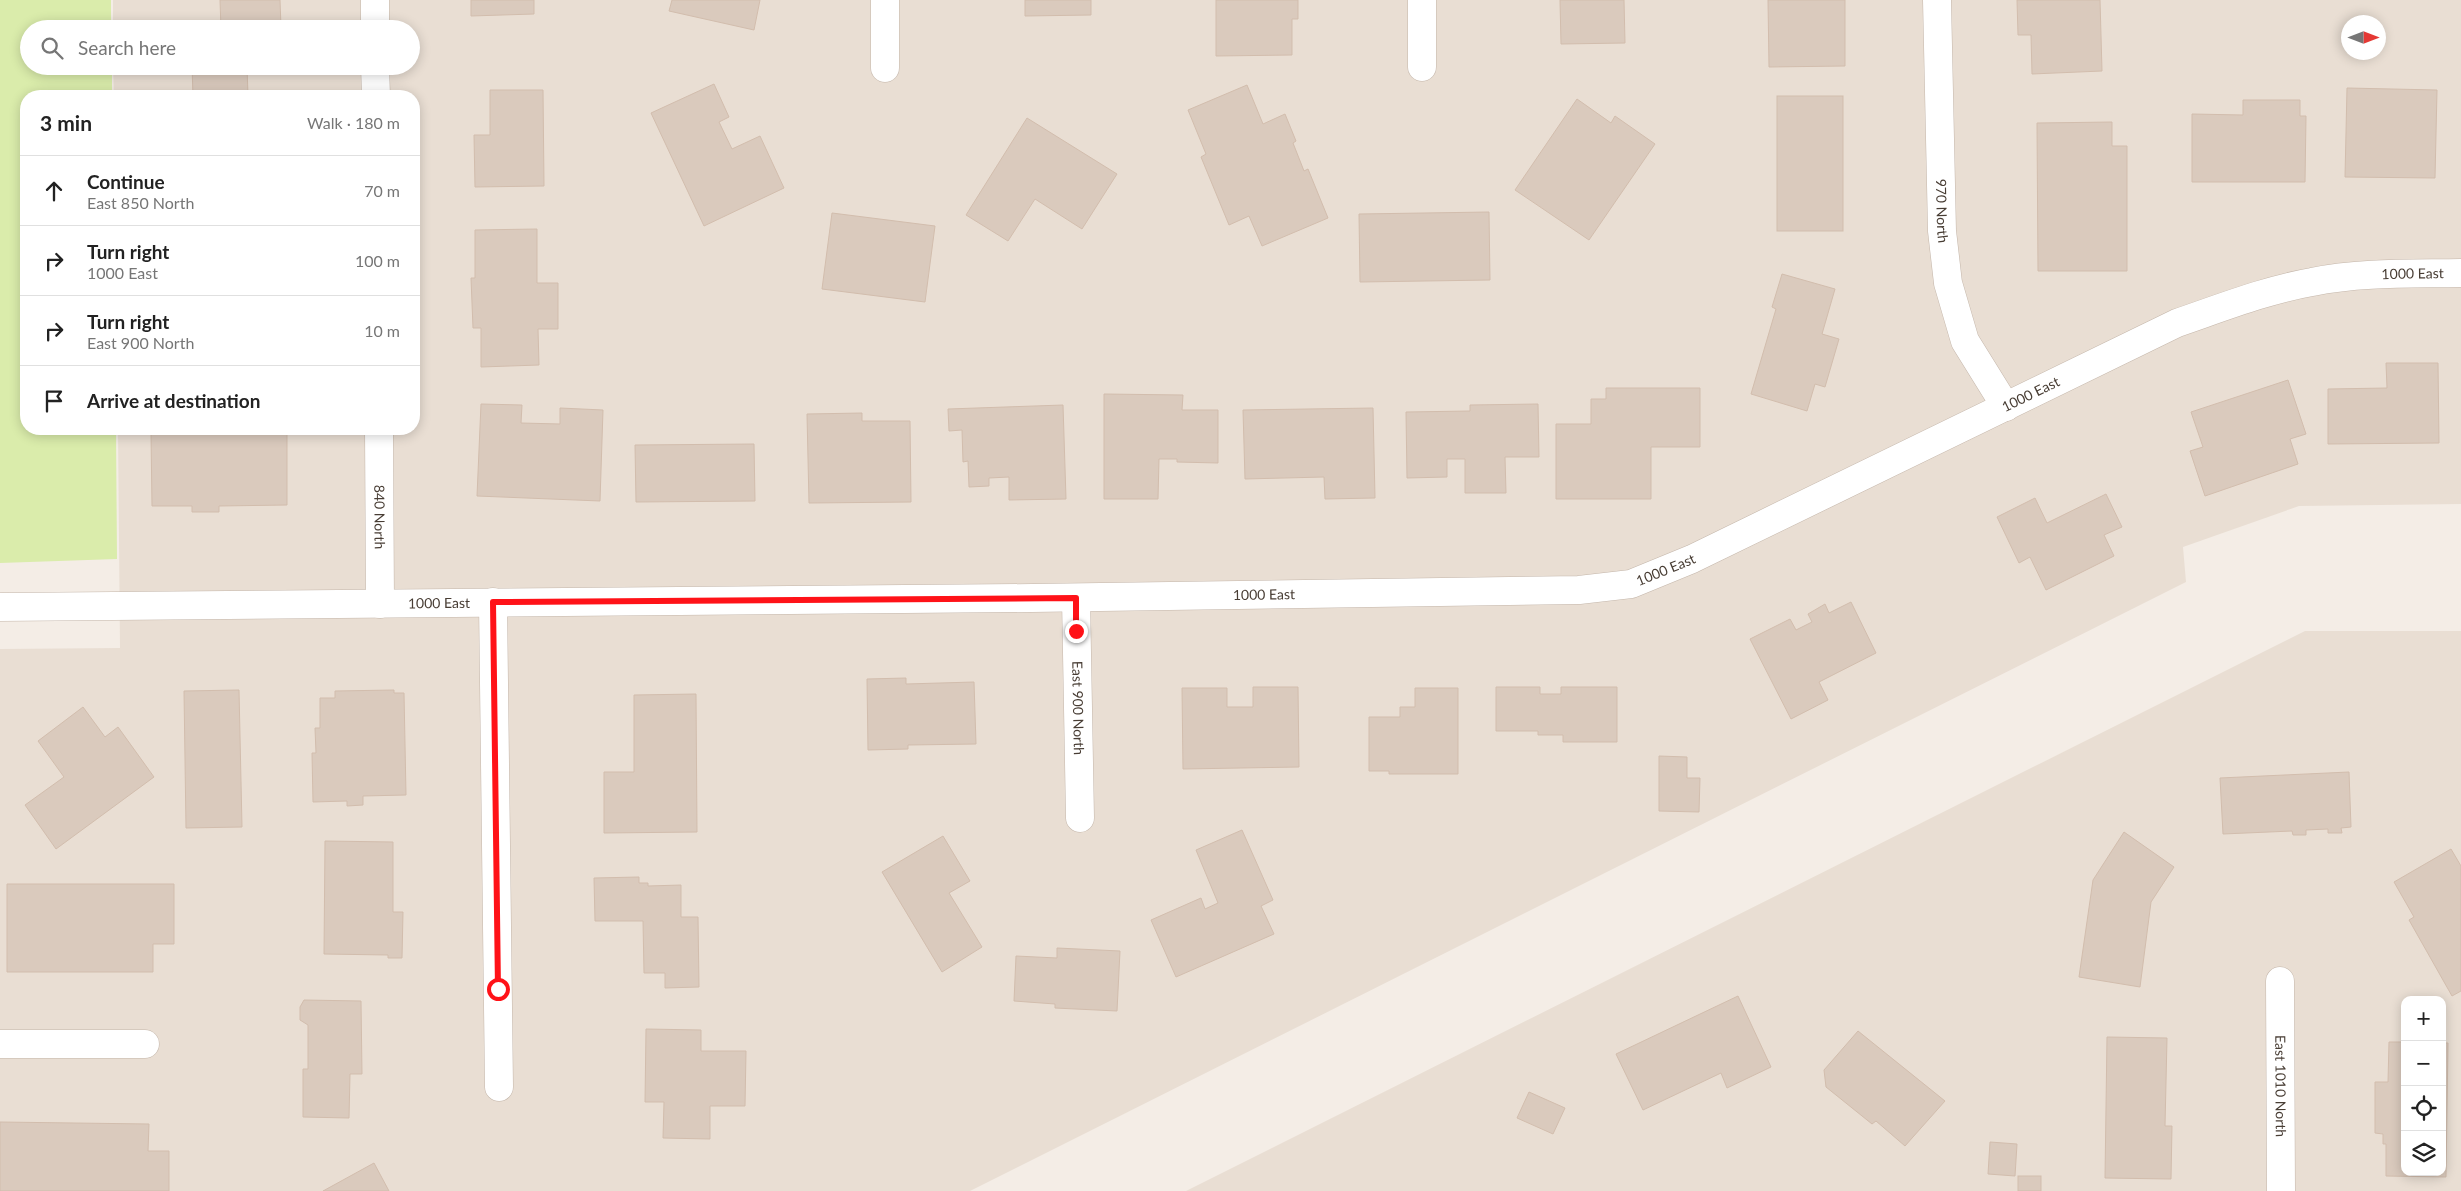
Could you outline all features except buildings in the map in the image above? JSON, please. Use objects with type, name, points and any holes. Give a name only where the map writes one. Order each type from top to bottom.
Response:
[{"type":"street","points":[[375,0],[375,20]]},
{"type":"street","points":[[885,0],[885,68]]},
{"type":"street","points":[[1422,0],[1422,67]]},
{"type":"street","name":"970 North","points":[[1937,0],[1942,231],[1948,283],[1965,341],[2006,407]]},
{"type":"street","points":[[375,75],[376,90]]},
{"type":"street","name":"1000 East","points":[[0,607],[1076,598],[1570,590],[1631,584],[1700,555],[2177,323],[2246,299],[2312,282],[2367,276],[2461,273]]},
{"type":"street","name":"840 North","points":[[379,435],[380,604]]},
{"type":"street","name":"East 900 North","points":[[1076,598],[1080,818]]},
{"type":"street","points":[[493,602],[499,1087]]},
{"type":"street","name":"East 1010 North","points":[[2280,981],[2281,1191]]},
{"type":"street","points":[[0,1044],[145,1044]]},
{"type":"shaded area","points":[[113,0],[2461,0],[2461,504],[2299,506],[2183,547],[2186,582],[970,1191],[0,1191],[0,649],[120,648],[118,435],[420,435],[420,90],[114,90],[113,75],[420,75],[420,20],[113,20]]},
{"type":"shaded area","points":[[2305,631],[2461,631],[2461,1191],[1186,1191]]},
{"type":"green space","points":[[0,0],[111,0],[111,20],[20,20],[20,75],[112,75],[112,90],[20,90],[20,435],[116,435],[117,559],[0,563]]},
{"type":"route","points":[[498,989],[493,602],[1076,598],[1076,631]]}]
